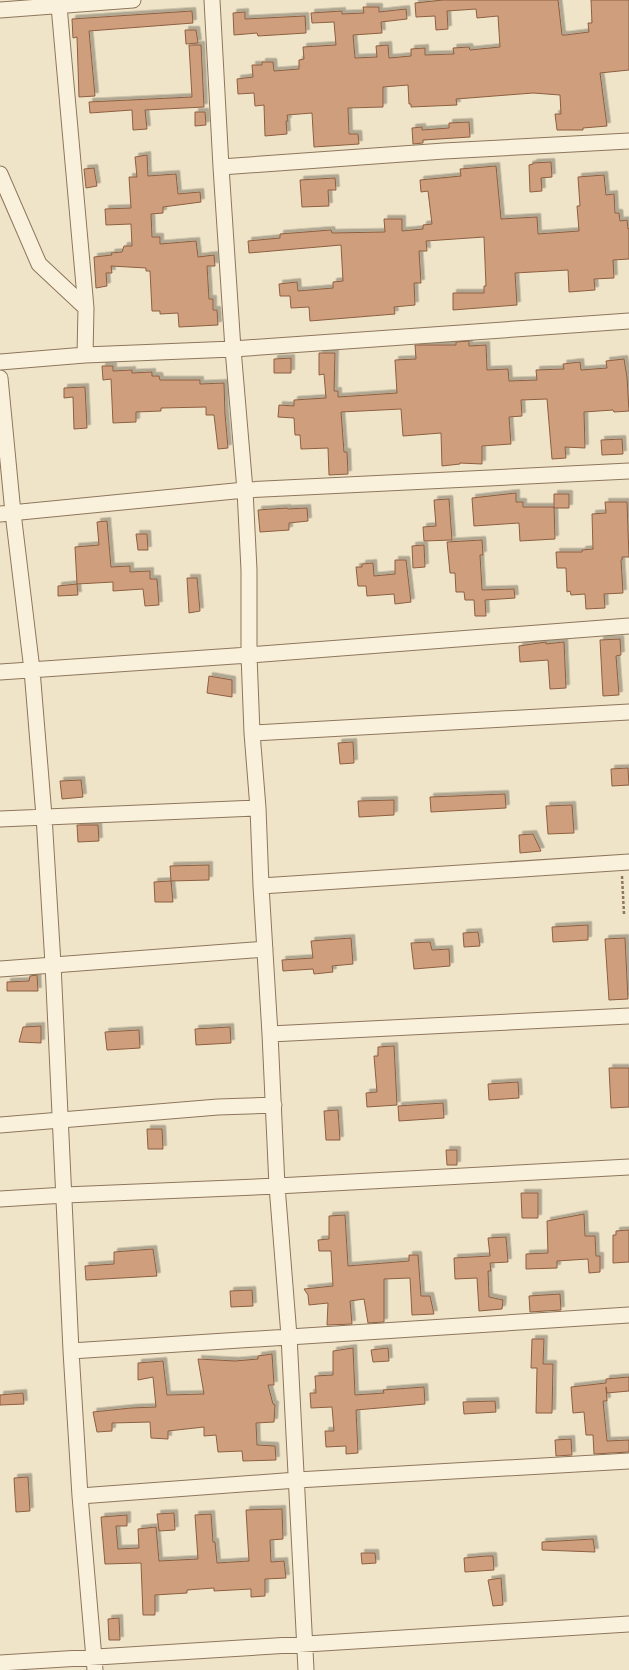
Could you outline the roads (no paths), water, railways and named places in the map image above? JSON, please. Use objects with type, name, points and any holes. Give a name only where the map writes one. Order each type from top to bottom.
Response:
[{"type":"street","points":[[0,10],[133,0]]},
{"type":"street","points":[[212,0],[233,349],[245,490],[249,570],[249,655],[252,733],[266,949],[277,1186],[289,1336],[306,1670]]},
{"type":"street","points":[[60,6],[86,308],[85,354]]},
{"type":"street","points":[[221,166],[444,150],[629,141]]},
{"type":"street","points":[[0,174],[39,264],[86,308]]},
{"type":"street","points":[[0,362],[85,354],[233,349],[629,321]]},
{"type":"street","points":[[0,378],[7,514],[32,670],[44,816],[62,1120],[71,1351],[80,1496],[95,1663]]},
{"type":"street","points":[[7,514],[245,490],[629,471]]},
{"type":"street","points":[[0,672],[249,655],[629,626]]},
{"type":"street","points":[[252,733],[629,712]]},
{"type":"street","points":[[0,819],[258,808]]},
{"type":"street","points":[[261,886],[625,862]]},
{"type":"street","points":[[0,969],[266,949]]},
{"type":"street","points":[[270,1034],[629,1016]]},
{"type":"street","points":[[0,1125],[218,1107],[274,1105]]},
{"type":"street","points":[[0,1199],[629,1167]]},
{"type":"street","points":[[71,1351],[629,1315]]},
{"type":"street","points":[[80,1496],[297,1480],[629,1461]]},
{"type":"street","points":[[0,1663],[95,1663],[305,1645],[629,1624]]}]
